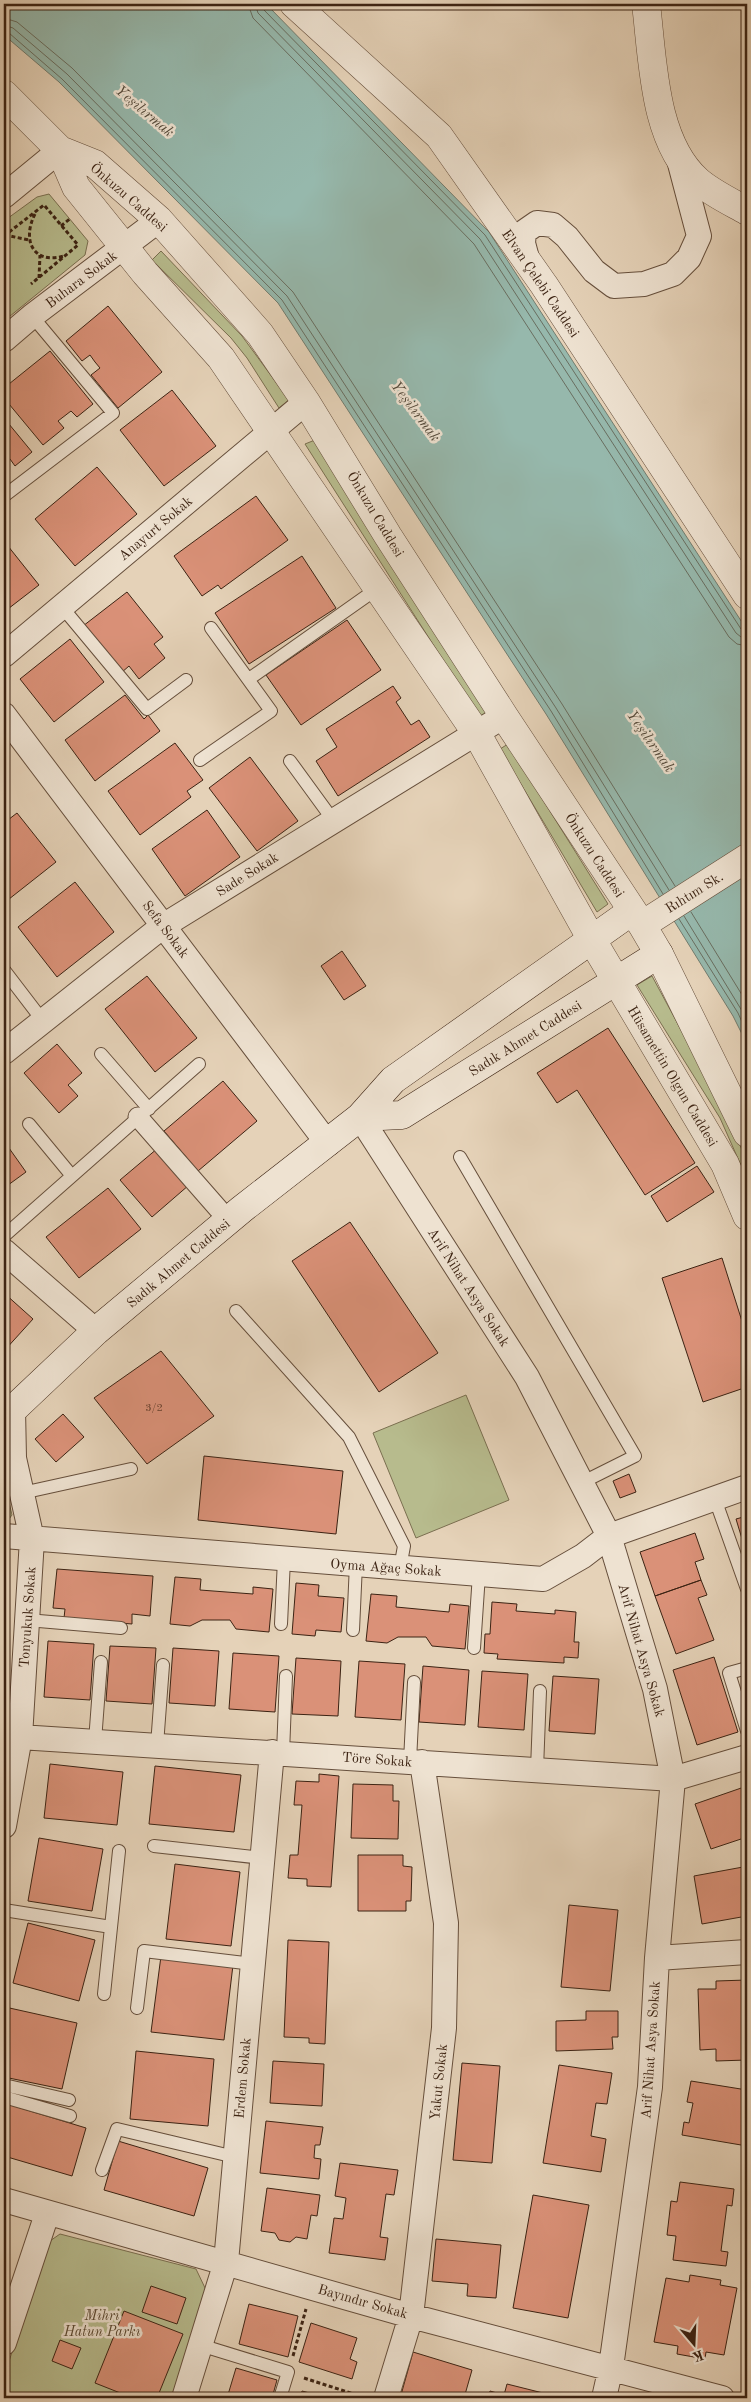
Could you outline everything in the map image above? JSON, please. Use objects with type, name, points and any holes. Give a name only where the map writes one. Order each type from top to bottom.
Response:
[{"type":"street","name":"Elvan Çelebi Caddesi","points":[[294,4],[438,136],[528,262],[747,595]]},
{"type":"street","points":[[528,262],[523,243],[524,232],[537,223],[553,225],[567,237],[594,271],[614,286],[644,284],[673,274],[689,258],[699,236],[678,156],[660,111],[646,4]]},
{"type":"street","name":"Önkuzu Caddesi","points":[[4,94],[60,150],[76,187],[124,247],[221,358],[477,734],[592,940]]},
{"type":"street","points":[[4,196],[60,150]]},
{"type":"street","name":"Önkuzu Caddesi","points":[[60,150],[95,164],[159,220],[260,334],[306,402],[388,536],[504,716],[637,918]]},
{"type":"street","points":[[678,156],[698,181],[747,211]]},
{"type":"street","name":"Buhara Sokak","points":[[4,340],[32,316],[159,220]]},
{"type":"street","name":"Anayurt Sokak","points":[[4,655],[306,402]]},
{"type":"street","name":"Sefa Sokak","points":[[4,715],[328,1144]]},
{"type":"street","name":"Sade Sokak","points":[[4,1052],[163,926],[504,716]]},
{"type":"street","name":"Rıhtım Sk.","points":[[637,918],[747,858]]},
{"type":"street","points":[[637,918],[659,954],[747,1133]]},
{"type":"street","name":"Sadık Ahmet Caddesi","points":[[7,1409],[96,1331],[360,1118],[393,1080],[592,940],[637,918]]},
{"type":"street","name":"Hüsamettin Olgun Caddesi","points":[[592,940],[725,1164],[747,1216]]},
{"type":"street","name":"Sadık Ahmet Caddesi","points":[[360,1118],[402,1115],[659,954]]},
{"type":"street","points":[[144,1113],[230,1221]]},
{"type":"street","name":"Arif Nihat Asya Sokak","points":[[360,1118],[527,1377],[609,1536],[655,1690],[673,1779],[657,1958],[650,2087],[611,2367],[604,2398]]},
{"type":"street","points":[[4,1251],[96,1331]]},
{"type":"street","name":"Tonyukuk Sokak","points":[[4,1826],[12,1737],[27,1620],[32,1539],[14,1458],[7,1409]]},
{"type":"street","name":"Oyma Ağaç Sokak","points":[[4,1536],[543,1579],[583,1556],[609,1536],[747,1487]]},
{"type":"street","name":"Töre Sokak","points":[[12,1737],[416,1761],[673,1779],[747,1757]]},
{"type":"street","name":"Erdem Sokak","points":[[184,2398],[226,2262],[262,1858],[278,1753]]},
{"type":"street","name":"Yakut Sokak","points":[[386,2398],[412,2316],[444,2028],[446,1923],[416,1761]]},
{"type":"street","points":[[657,1958],[747,1952]]},
{"type":"street","name":"Bayındır Sokak","points":[[4,2200],[47,2214],[226,2262],[412,2316],[611,2367],[722,2398]]},
{"type":"street","points":[[4,2343],[47,2214]]},
{"type":"lane","points":[[4,496],[113,413],[32,316]]},
{"type":"lane","points":[[249,680],[378,588]]},
{"type":"lane","points":[[62,607],[147,709],[186,680]]},
{"type":"lane","points":[[200,760],[271,711],[211,628]]},
{"type":"lane","points":[[290,761],[333,820]]},
{"type":"lane","points":[[4,970],[43,1021]]},
{"type":"lane","points":[[101,1054],[144,1113]]},
{"type":"lane","points":[[4,1236],[199,1064]]},
{"type":"lane","points":[[29,1124],[72,1176]]},
{"type":"lane","points":[[460,1157],[635,1456],[582,1483]]},
{"type":"lane","points":[[236,1311],[349,1437],[404,1546],[400,1568]]},
{"type":"lane","points":[[22,1493],[131,1469]]},
{"type":"lane","points":[[716,1499],[747,1589]]},
{"type":"lane","points":[[281,1624],[284,1559]]},
{"type":"lane","points":[[353,1630],[356,1564]]},
{"type":"lane","points":[[474,1648],[479,1574]]},
{"type":"lane","points":[[27,1620],[121,1628]]},
{"type":"lane","points":[[95,1741],[101,1662]]},
{"type":"lane","points":[[157,1745],[163,1665]]},
{"type":"lane","points":[[747,1668],[729,1673],[747,1731]]},
{"type":"lane","points":[[278,1753],[286,1676]]},
{"type":"lane","points":[[414,1682],[416,1761]]},
{"type":"lane","points":[[537,1770],[540,1691]]},
{"type":"lane","points":[[154,1846],[262,1858]]},
{"type":"lane","points":[[104,1994],[119,1850]]},
{"type":"lane","points":[[4,1910],[111,1927]]},
{"type":"lane","points":[[137,2008],[144,1951],[253,1964]]},
{"type":"lane","points":[[4,2085],[69,2100]]},
{"type":"lane","points":[[4,2096],[70,2116]]},
{"type":"lane","points":[[102,2170],[117,2129],[235,2157]]},
{"type":"lane","points":[[200,2345],[288,2372],[280,2398]]},
{"type":"path","points":[[4,236],[44,205],[78,245],[25,290]]},
{"type":"path","points":[[36,211],[32,220],[29,240],[31,247],[40,255],[59,257],[67,255]]},
{"type":"path","points":[[4,236],[29,240]]},
{"type":"path","points":[[38,278],[40,255]]},
{"type":"path","points":[[312,2287],[288,2372],[367,2398]]},
{"type":"green space","points":[[49,194],[88,241],[85,255],[4,321],[4,221],[37,197]]},
{"type":"green space","points":[[161,251],[242,336],[289,400],[279,408],[247,358],[231,338],[152,260]]},
{"type":"green space","points":[[315,440],[488,716],[482,721],[305,444]]},
{"type":"green space","points":[[508,744],[608,904],[597,912],[500,749]]},
{"type":"green space","points":[[652,976],[729,1119],[747,1162],[747,1179],[720,1118],[637,985]]},
{"type":"green space","points":[[466,1395],[509,1500],[416,1538],[373,1433]]},
{"type":"green space","points":[[4,1481],[12,1515],[9,1519],[4,1518]]},
{"type":"green space","name":"Mihri Hatun Parkı","points":[[60,2234],[196,2269],[206,2290],[172,2398],[4,2398],[4,2377],[47,2243]]},
{"type":"water","name":"Yeşilırmak","points":[[4,4],[263,4],[269,7],[489,232],[747,630],[747,1044],[733,1016],[546,714],[278,303],[59,82],[4,35]]},
{"type":"building","points":[[108,306],[162,372],[118,408],[91,375],[100,368],[90,355],[82,361],[66,341]]},
{"type":"building","points":[[50,351],[93,404],[77,417],[71,411],[58,421],[64,428],[43,445],[4,398],[4,388]]},
{"type":"building","points":[[172,390],[216,446],[164,486],[120,430]]},
{"type":"building","points":[[4,418],[32,452],[15,466],[10,459],[4,464]]},
{"type":"building","points":[[97,467],[137,514],[75,566],[35,519]]},
{"type":"building","points":[[256,496],[288,540],[221,589],[218,585],[202,596],[174,556]]},
{"type":"building","points":[[4,541],[39,585],[4,612]]},
{"type":"building","points":[[302,556],[336,608],[249,664],[215,613]]},
{"type":"building","points":[[127,592],[163,637],[154,644],[165,658],[139,679],[129,666],[121,673],[83,626]]},
{"type":"building","points":[[347,620],[381,670],[301,725],[266,675]]},
{"type":"building","points":[[70,639],[104,682],[54,722],[20,679]]},
{"type":"building","points":[[393,686],[401,698],[396,702],[411,725],[419,720],[430,737],[338,796],[316,761],[337,747],[326,729]]},
{"type":"building","points":[[125,695],[144,719],[148,715],[160,731],[95,781],[65,740]]},
{"type":"building","points":[[175,743],[203,780],[187,791],[191,797],[140,835],[108,791]]},
{"type":"building","points":[[250,757],[298,821],[257,851],[209,788]]},
{"type":"building","points":[[207,810],[240,857],[185,896],[152,849]]},
{"type":"building","points":[[17,813],[56,862],[4,903],[4,823]]},
{"type":"building","points":[[75,882],[114,932],[57,977],[18,927]]},
{"type":"building","points":[[342,951],[366,986],[344,1000],[321,966]]},
{"type":"building","points":[[147,976],[197,1038],[155,1072],[105,1009]]},
{"type":"building","points":[[608,1028],[695,1163],[645,1195],[577,1090],[557,1103],[537,1073]]},
{"type":"building","points":[[57,1044],[82,1073],[68,1085],[78,1096],[59,1113],[24,1073]]},
{"type":"building","points":[[223,1081],[257,1121],[198,1171],[164,1131]]},
{"type":"building","points":[[4,1141],[26,1172],[4,1188]]},
{"type":"building","points":[[158,1148],[189,1185],[152,1217],[120,1180]]},
{"type":"building","points":[[697,1166],[714,1192],[667,1222],[651,1196]]},
{"type":"building","points":[[108,1188],[141,1229],[79,1278],[46,1237]]},
{"type":"building","points":[[350,1222],[438,1353],[379,1392],[292,1261]]},
{"type":"building","points":[[722,1258],[747,1337],[747,1387],[703,1402],[662,1278]]},
{"type":"building","points":[[4,1293],[33,1319],[4,1351]]},
{"type":"building","points":[[161,1351],[214,1416],[147,1464],[94,1398]]},
{"type":"building","points":[[63,1414],[84,1437],[56,1462],[35,1439]]},
{"type":"building","points":[[204,1456],[343,1471],[336,1534],[198,1520]]},
{"type":"building","points":[[629,1474],[636,1492],[620,1498],[613,1481]]},
{"type":"building","points":[[747,1516],[747,1552],[746,1552],[736,1519]]},
{"type":"building","points":[[695,1533],[704,1559],[695,1562],[701,1580],[655,1596],[640,1552]]},
{"type":"building","points":[[57,1569],[153,1576],[150,1616],[132,1614],[132,1624],[64,1618],[65,1609],[53,1608]]},
{"type":"building","points":[[175,1577],[201,1579],[200,1590],[253,1594],[253,1587],[273,1589],[269,1632],[236,1629],[230,1620],[202,1620],[190,1626],[170,1624]]},
{"type":"building","points":[[701,1580],[707,1595],[698,1598],[714,1640],[676,1654],[655,1596]]},
{"type":"building","points":[[296,1583],[319,1585],[318,1596],[344,1598],[341,1632],[316,1630],[315,1636],[292,1634]]},
{"type":"building","points":[[371,1594],[397,1596],[396,1607],[449,1612],[450,1604],[469,1606],[465,1649],[432,1646],[426,1637],[398,1637],[387,1643],[366,1641]]},
{"type":"building","points":[[492,1602],[517,1604],[516,1611],[555,1614],[555,1610],[576,1612],[574,1642],[579,1642],[578,1658],[564,1657],[564,1663],[497,1659],[498,1654],[484,1653],[485,1634],[490,1634]]},
{"type":"building","points":[[48,1641],[94,1644],[90,1700],[44,1697]]},
{"type":"building","points":[[110,1646],[156,1648],[152,1704],[106,1701]]},
{"type":"building","points":[[173,1648],[219,1651],[215,1706],[169,1703]]},
{"type":"building","points":[[233,1653],[279,1656],[275,1712],[229,1709]]},
{"type":"building","points":[[714,1657],[738,1732],[697,1745],[673,1670]]},
{"type":"building","points":[[296,1658],[341,1661],[338,1716],[292,1714]]},
{"type":"building","points":[[359,1661],[405,1664],[401,1720],[355,1717]]},
{"type":"building","points":[[423,1666],[469,1670],[465,1725],[419,1722]]},
{"type":"building","points":[[482,1671],[528,1674],[524,1730],[478,1727]]},
{"type":"building","points":[[553,1676],[599,1679],[595,1734],[549,1731]]},
{"type":"building","points":[[747,1688],[747,1714],[739,1690]]},
{"type":"building","points":[[50,1764],[123,1772],[117,1825],[44,1818]]},
{"type":"building","points":[[155,1766],[241,1775],[234,1832],[149,1824]]},
{"type":"building","points":[[319,1774],[339,1776],[331,1887],[307,1886],[307,1879],[288,1878],[290,1855],[298,1855],[302,1805],[294,1805],[296,1781],[319,1782]]},
{"type":"building","points":[[353,1784],[393,1785],[393,1801],[399,1801],[398,1839],[351,1838]]},
{"type":"building","points":[[747,1786],[747,1837],[711,1849],[695,1804]]},
{"type":"building","points":[[39,1838],[103,1849],[92,1911],[28,1901]]},
{"type":"building","points":[[358,1855],[403,1855],[403,1866],[412,1867],[411,1901],[406,1901],[406,1911],[358,1911]]},
{"type":"building","points":[[175,1864],[240,1872],[231,1946],[166,1939]]},
{"type":"building","points":[[743,1867],[744,1877],[747,1876],[747,1916],[702,1924],[694,1876]]},
{"type":"building","points":[[569,1905],[618,1910],[610,1991],[561,1987]]},
{"type":"building","points":[[28,1923],[95,1940],[79,2001],[13,1983]]},
{"type":"building","points":[[288,1940],[329,1942],[325,2044],[309,2043],[309,2038],[284,2037]]},
{"type":"building","points":[[161,1956],[233,1965],[224,2040],[151,2032]]},
{"type":"building","points":[[747,1980],[747,2060],[716,2061],[716,2049],[700,2050],[698,1989],[716,1989],[716,1981]]},
{"type":"building","points":[[5,2007],[77,2023],[62,2089],[4,2077]]},
{"type":"building","points":[[586,2011],[618,2011],[618,2037],[612,2037],[613,2049],[556,2051],[556,2021],[586,2020]]},
{"type":"building","points":[[136,2051],[214,2059],[208,2126],[130,2119]]},
{"type":"building","points":[[273,2061],[324,2064],[322,2106],[270,2103]]},
{"type":"building","points":[[462,2063],[500,2066],[492,2163],[453,2160]]},
{"type":"building","points":[[559,2065],[612,2073],[607,2104],[596,2103],[591,2136],[606,2139],[601,2172],[543,2163]]},
{"type":"building","points":[[691,2081],[747,2090],[747,2146],[682,2135],[684,2122],[689,2123],[693,2103],[687,2102]]},
{"type":"building","points":[[4,2103],[86,2128],[72,2176],[4,2156]]},
{"type":"building","points":[[266,2121],[323,2127],[320,2145],[315,2145],[314,2158],[321,2159],[319,2179],[260,2173]]},
{"type":"building","points":[[118,2141],[208,2168],[194,2216],[104,2190]]},
{"type":"building","points":[[340,2163],[398,2170],[394,2195],[386,2194],[380,2237],[388,2238],[385,2260],[329,2253],[334,2218],[343,2219],[346,2198],[335,2196]]},
{"type":"building","points":[[680,2182],[734,2189],[732,2206],[727,2205],[721,2251],[728,2252],[726,2266],[673,2260],[676,2236],[667,2235],[671,2201],[677,2202]]},
{"type":"building","points":[[267,2188],[320,2195],[317,2216],[311,2215],[307,2239],[296,2237],[290,2242],[279,2240],[275,2233],[261,2231]]},
{"type":"building","points":[[533,2195],[589,2205],[568,2318],[513,2308]]},
{"type":"building","points":[[436,2239],[501,2245],[496,2298],[467,2296],[468,2284],[432,2281]]},
{"type":"building","points":[[690,2275],[721,2280],[720,2285],[737,2288],[724,2355],[706,2352],[705,2359],[677,2354],[678,2346],[654,2342],[666,2278],[689,2282]]},
{"type":"building","points":[[151,2286],[186,2298],[177,2324],[142,2312]]},
{"type":"building","points":[[249,2304],[298,2316],[288,2357],[239,2344]]},
{"type":"building","points":[[124,2311],[183,2334],[157,2398],[133,2398],[95,2383]]},
{"type":"building","points":[[311,2323],[357,2338],[350,2359],[357,2362],[352,2379],[299,2362]]},
{"type":"building","points":[[60,2340],[81,2348],[72,2369],[52,2361]]},
{"type":"building","points":[[413,2352],[472,2370],[464,2398],[413,2398],[401,2395]]},
{"type":"building","points":[[236,2368],[277,2380],[272,2398],[227,2398]]},
{"type":"building","points":[[507,2384],[563,2398],[488,2398],[490,2391],[504,2395]]},
{"type":"building","points":[[302,2391],[329,2398],[300,2398]]}]
